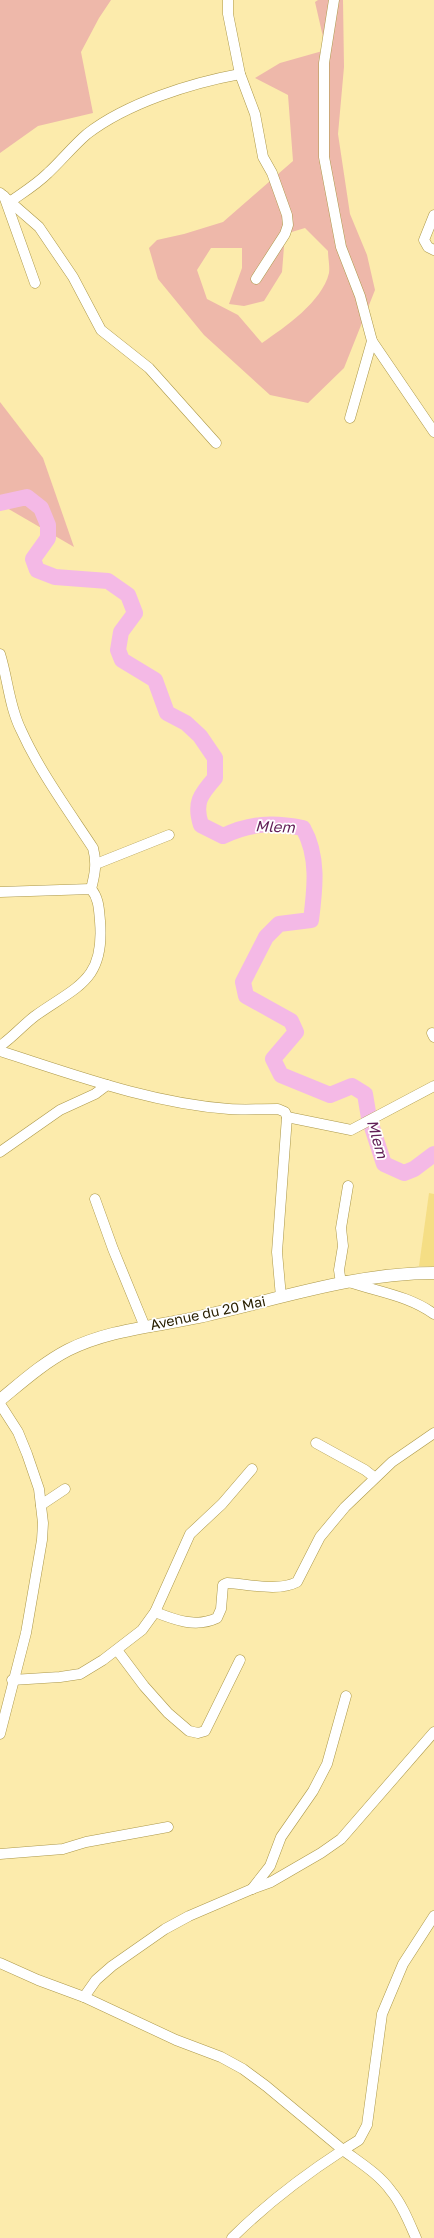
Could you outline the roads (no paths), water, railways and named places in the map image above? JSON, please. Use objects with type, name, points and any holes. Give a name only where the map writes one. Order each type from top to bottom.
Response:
[{"type":"main road","name":"Avenue du 20 Mai","points":[[0,1400],[35,1371],[68,1351],[108,1335],[194,1318],[344,1282],[408,1273],[434,1273]]},
{"type":"street","points":[[228,0],[228,14],[240,74],[254,114],[263,157],[274,180],[287,215],[288,225],[285,234],[256,279]]},
{"type":"street","points":[[334,0],[324,63],[324,157],[341,247],[360,296],[372,341],[434,432]]},
{"type":"street","points":[[5,196],[47,174],[87,135],[105,123],[150,101],[186,88],[240,74]]},
{"type":"street","points":[[5,196],[35,283]]},
{"type":"street","points":[[5,196],[39,227],[73,277],[101,330],[149,368],[216,443]]},
{"type":"street","points":[[434,215],[424,240],[428,247],[434,250]]},
{"type":"street","points":[[350,418],[372,341]]},
{"type":"street","points":[[0,654],[9,698],[21,730],[56,792],[93,848],[96,864],[92,889],[96,894],[101,926],[99,957],[95,968],[80,984],[52,1006],[35,1016],[0,1046]]},
{"type":"street","points":[[96,864],[169,835]]},
{"type":"street","points":[[0,892],[92,889]]},
{"type":"street","points":[[0,1051],[140,1094],[190,1104],[230,1109],[278,1109],[284,1112],[287,1117],[277,1252],[281,1297]]},
{"type":"street","points":[[0,1152],[60,1110],[95,1094],[107,1085]]},
{"type":"street","points":[[287,1117],[350,1130],[434,1086]]},
{"type":"street","points":[[348,1186],[340,1228],[343,1246],[339,1263],[344,1282],[406,1298],[434,1314]]},
{"type":"street","points":[[95,1199],[145,1327]]},
{"type":"street","points":[[0,1404],[22,1440],[36,1479],[41,1505],[42,1540],[36,1580],[19,1662],[12,1680],[0,1734]]},
{"type":"street","points":[[155,1612],[172,1619],[193,1623],[208,1622],[217,1618],[221,1609],[223,1585],[227,1583],[273,1586],[291,1585],[297,1582],[320,1537],[345,1507],[392,1462],[434,1433]]},
{"type":"street","points":[[316,1443],[365,1470],[374,1478]]},
{"type":"street","points":[[12,1680],[60,1678],[80,1674],[117,1650],[142,1630],[155,1612],[190,1534],[222,1504],[252,1469]]},
{"type":"street","points":[[41,1505],[65,1489]]},
{"type":"street","points":[[117,1650],[144,1686],[168,1713],[189,1731],[198,1733],[205,1730],[240,1660]]},
{"type":"street","points":[[252,1889],[270,1866],[281,1837],[313,1791],[327,1764],[346,1696]]},
{"type":"street","points":[[84,1997],[96,1980],[112,1966],[165,1929],[189,1916],[271,1882],[321,1853],[340,1839],[434,1732]]},
{"type":"street","points":[[0,1854],[63,1849],[86,1842],[168,1827]]},
{"type":"street","points":[[232,2238],[283,2192],[359,2140],[367,2126],[382,2014],[403,1964],[431,1929],[434,1916]]},
{"type":"street","points":[[0,1963],[38,1980],[84,1997],[164,2035],[221,2057],[243,2069],[370,2171],[391,2190],[408,2220],[416,2238]]},
{"type":"waterway","name":"Mlem","points":[[0,503],[27,497],[41,508],[48,525],[48,538],[33,559],[37,570],[55,577],[108,581],[128,595],[135,613],[121,632],[118,650],[122,660],[155,680],[167,713],[186,723],[200,736],[215,758],[215,778],[202,795],[198,805],[201,825],[223,836],[252,826],[272,824],[303,828],[312,850],[314,861],[314,896],[311,920],[279,924],[266,937],[243,982],[246,996],[291,1021],[296,1032],[273,1059],[281,1075],[330,1095],[352,1086],[365,1094],[369,1118],[384,1164],[404,1173],[414,1169],[434,1154]]}]
